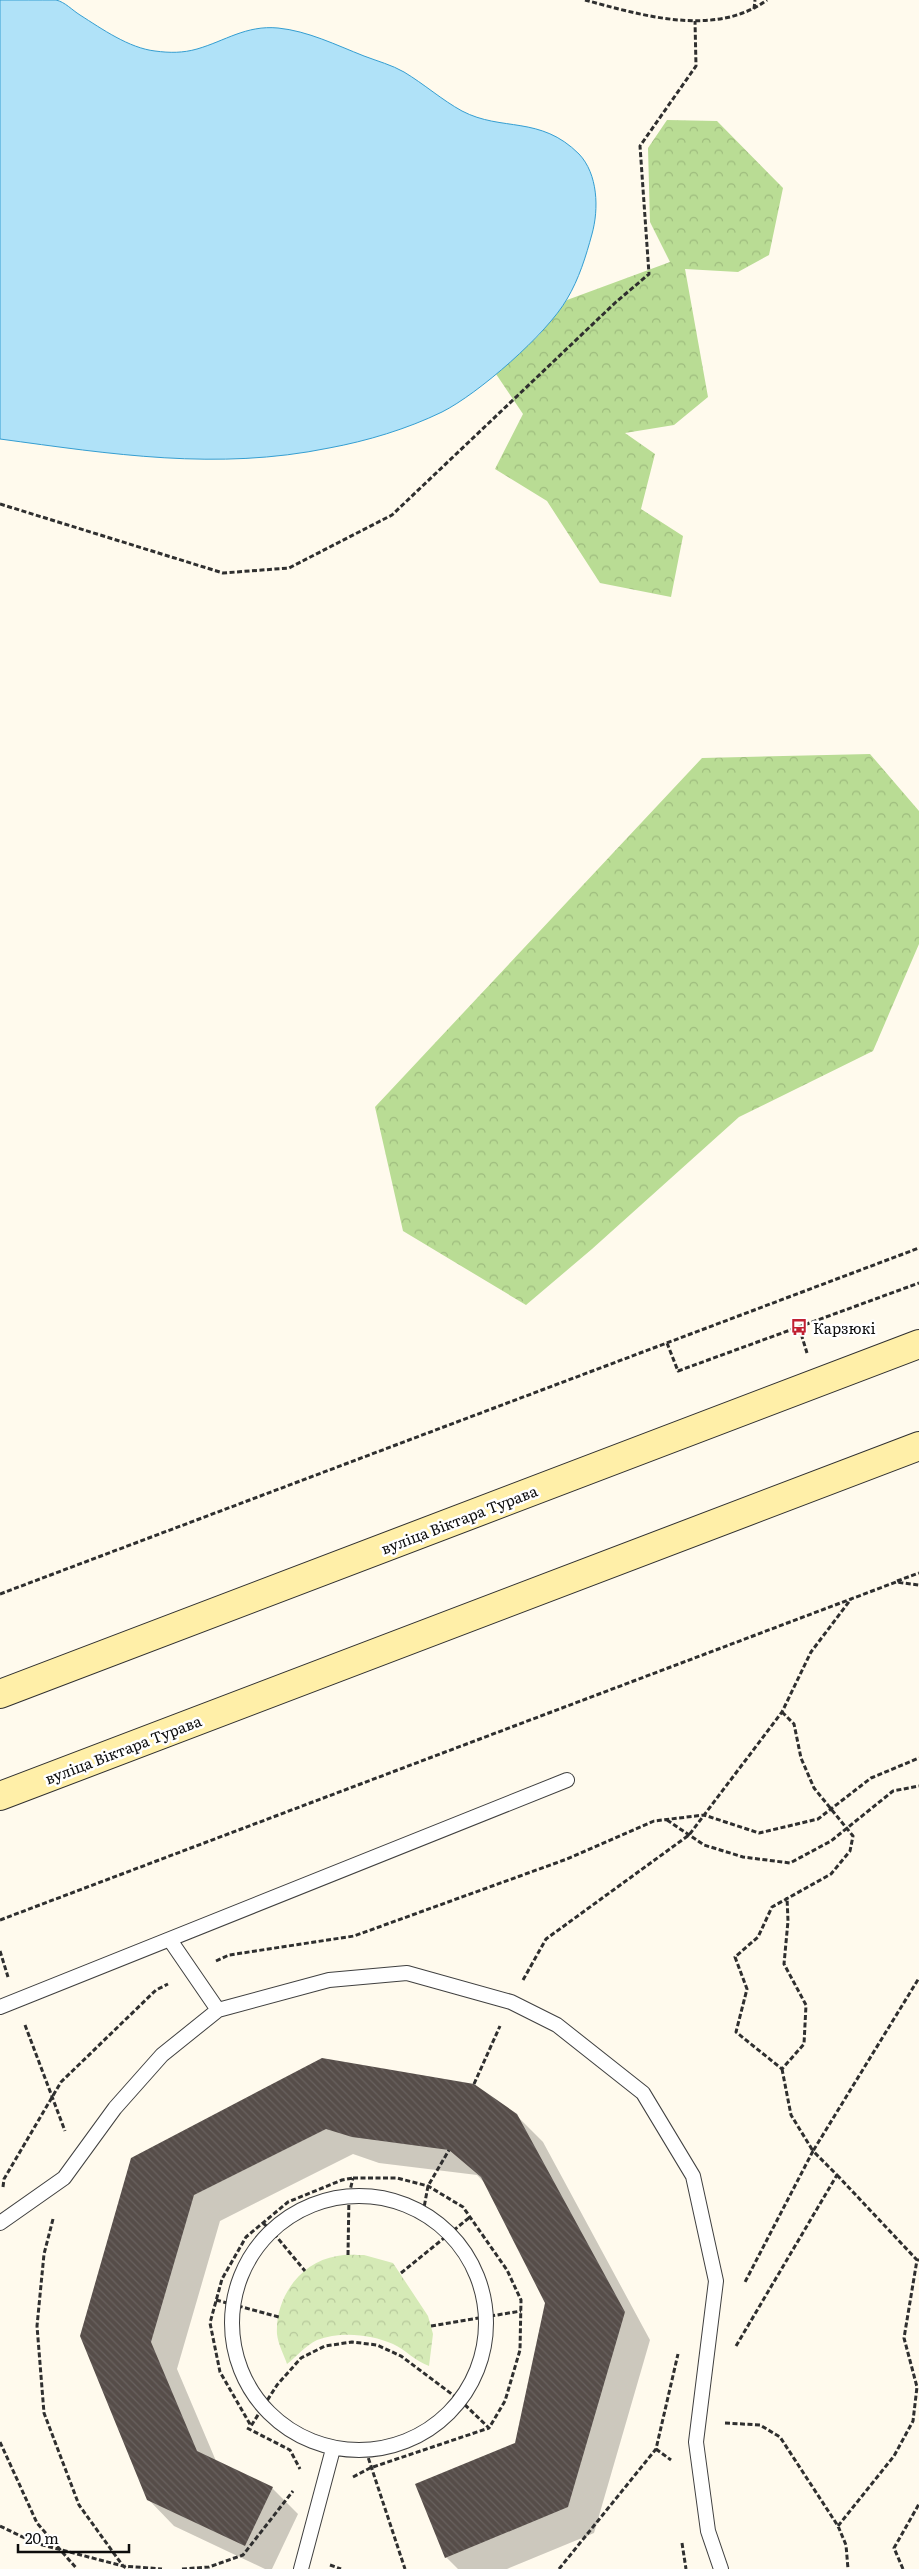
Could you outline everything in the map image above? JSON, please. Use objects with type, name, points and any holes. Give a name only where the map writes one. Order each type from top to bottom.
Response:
[{"type":"main road","name":"вуліца Віктара Турава","points":[[0,1694],[919,1344]]},
{"type":"main road","name":"вуліца Віктара Турава","points":[[0,1796],[919,1446]]},
{"type":"lane","points":[[0,2007],[567,1780]]},
{"type":"lane","points":[[170,1940],[218,2010]]},
{"type":"lane","points":[[0,2223],[64,2178],[115,2108],[162,2055],[218,2010],[329,1980],[407,1973],[510,2002],[557,2025],[643,2093],[693,2176],[716,2281],[696,2442],[708,2531],[722,2569]]},
{"type":"lane","points":[[349,2196],[375,2196],[400,2202],[423,2213],[450,2234],[472,2264],[484,2298],[486,2334],[478,2370],[460,2401],[435,2426],[402,2444],[366,2451],[333,2449],[295,2434],[263,2408],[248,2386],[236,2361],[231,2334],[232,2306],[239,2278],[267,2227],[321,2201],[349,2196]]},
{"type":"lane","points":[[301,2569],[333,2449]]},
{"type":"path","points":[[585,0],[650,15],[695,21],[726,18],[754,10],[767,0]]},
{"type":"path","points":[[754,10],[755,0]]},
{"type":"path","points":[[0,504],[223,573],[289,568],[392,515],[616,302],[649,274],[640,146],[696,66],[695,21]]},
{"type":"path","points":[[0,1594],[919,1248]]},
{"type":"path","points":[[667,1342],[678,1371],[919,1283]]},
{"type":"path","points":[[0,1920],[919,1573]]},
{"type":"path","points":[[896,1582],[919,1586]]},
{"type":"path","points":[[474,2084],[510,2002],[546,1939],[689,1835],[782,1712],[811,1652],[851,1599]]},
{"type":"path","points":[[782,1712],[794,1724],[800,1758],[814,1788],[853,1836],[850,1851],[831,1874],[772,1907],[758,1937],[736,1957],[747,1989],[736,2032],[782,2069],[790,2115],[813,2151],[918,2260],[904,2338],[916,2387],[913,2421],[894,2456],[838,2526]]},
{"type":"path","points":[[3,2189],[4,2179],[61,2082],[156,1990],[192,1973],[229,1956],[354,1936],[567,1859],[654,1821],[704,1815],[759,1833],[818,1819],[871,1778],[919,1758]]},
{"type":"path","points":[[667,1820],[704,1845],[743,1857],[790,1863],[831,1842],[893,1791],[919,1786]]},
{"type":"path","points":[[782,2069],[804,2044],[806,2005],[784,1964],[788,1921],[787,1897]]},
{"type":"path","points":[[0,1951],[16,2000],[65,2127],[64,2178],[44,2254],[37,2326],[44,2413],[79,2505],[123,2566],[128,2569]]},
{"type":"path","points":[[740,2290],[813,2151],[919,1978]]},
{"type":"path","points":[[423,2213],[428,2186],[449,2150]]},
{"type":"path","points":[[733,2351],[837,2176]]},
{"type":"path","points":[[348,2255],[349,2196],[353,2178]]},
{"type":"path","points":[[350,2479],[370,2468],[489,2428],[505,2400],[520,2350],[521,2300],[507,2270],[463,2207],[428,2186],[397,2178],[353,2178],[342,2180],[288,2202],[267,2227],[246,2237],[222,2279],[210,2323],[220,2372],[251,2426],[277,2385],[301,2358],[325,2346],[352,2342],[377,2345],[401,2356],[460,2401],[489,2428]]},
{"type":"path","points":[[401,2273],[470,2216]]},
{"type":"path","points":[[267,2227],[305,2272]]},
{"type":"path","points":[[216,2300],[232,2306],[279,2317]]},
{"type":"path","points":[[431,2326],[521,2311]]},
{"type":"path","points":[[559,2569],[656,2449],[684,2326],[711,2325]]},
{"type":"path","points":[[715,2423],[760,2425],[780,2437],[838,2526],[846,2546],[848,2569]]},
{"type":"path","points":[[247,2428],[290,2450],[301,2470],[299,2478]]},
{"type":"path","points":[[0,2442],[37,2524],[77,2569]]},
{"type":"path","points":[[366,2451],[370,2468],[405,2569]]},
{"type":"path","points":[[182,2569],[209,2567],[243,2555],[297,2486],[291,2505]]},
{"type":"path","points":[[903,2569],[894,2548],[919,2504]]},
{"type":"path","points":[[0,2526],[35,2544],[123,2566],[162,2569]]},
{"type":"path","points":[[325,2563],[341,2569]]},
{"type":"green space","points":[[667,120],[717,121],[783,188],[769,255],[738,272],[685,269],[708,397],[674,425],[625,433],[655,454],[641,509],[683,536],[671,597],[600,583],[547,501],[495,469],[523,414],[496,374],[539,335],[567,300],[670,262],[650,222],[648,148]]},
{"type":"green space","points":[[870,754],[919,811],[919,944],[873,1051],[739,1117],[592,1249],[526,1305],[403,1231],[375,1107],[702,758]]},
{"type":"green space","points":[[340,2255],[364,2255],[393,2263],[428,2316],[433,2334],[429,2366],[398,2346],[375,2338],[355,2335],[335,2335],[317,2340],[287,2364],[277,2334],[277,2321],[280,2307],[292,2284],[301,2274],[324,2260]]},
{"type":"water","points":[[0,0],[56,0],[126,42],[145,49],[161,52],[192,50],[256,29],[278,28],[300,32],[389,65],[411,77],[462,111],[492,121],[535,129],[550,134],[579,154],[590,171],[595,192],[596,214],[592,234],[575,284],[567,299],[544,329],[510,362],[474,392],[429,418],[387,434],[358,442],[287,455],[205,459],[123,455],[0,439]]},
{"type":"building","points":[[322,2058],[474,2084],[517,2114],[625,2312],[568,2507],[445,2558],[415,2484],[515,2443],[545,2303],[481,2177],[449,2150],[352,2137],[326,2129],[194,2195],[151,2342],[197,2451],[273,2487],[245,2546],[147,2500],[80,2336],[131,2158]]},
{"type":"place","name":"Карзюкі","points":[[799,1327]]}]
